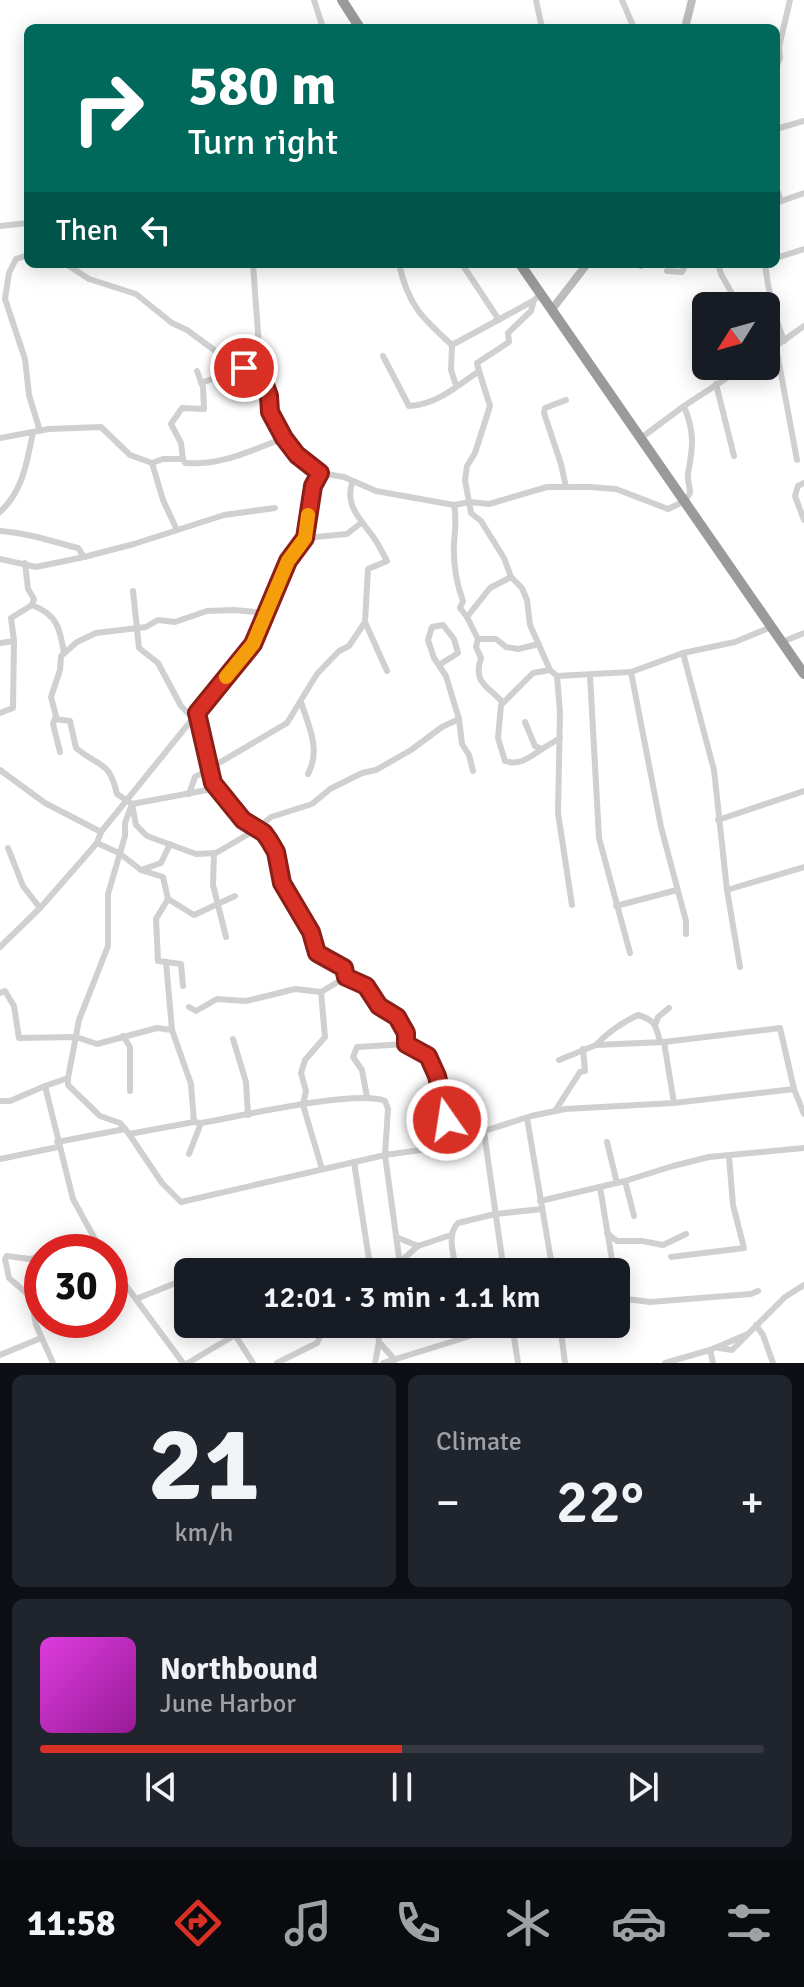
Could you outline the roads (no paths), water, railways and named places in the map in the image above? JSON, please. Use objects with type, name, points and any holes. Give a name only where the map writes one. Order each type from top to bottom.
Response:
[{"type":"highway","points":[[342,0],[357,24]]},
{"type":"highway","points":[[522,268],[538,297],[553,308],[804,674]]},
{"type":"street","points":[[314,0],[322,24]]},
{"type":"street","points":[[536,0],[541,24]]},
{"type":"street","points":[[622,0],[632,24]]},
{"type":"street","points":[[686,24],[692,0]]},
{"type":"street","points":[[780,37],[790,0]]},
{"type":"street","points":[[780,128],[804,121]]},
{"type":"street","points":[[780,202],[804,193]]},
{"type":"street","points":[[0,226],[24,223]]},
{"type":"street","points":[[780,257],[804,249]]},
{"type":"street","points":[[0,512],[13,500],[37,431],[25,359],[5,299],[9,273],[16,259],[24,256]]},
{"type":"street","points":[[72,268],[89,279],[136,294],[172,323],[244,368],[261,374]]},
{"type":"street","points":[[253,268],[261,374],[269,396],[270,412],[284,438],[297,455],[320,473],[353,481],[376,491],[454,505],[470,502],[489,504],[547,487],[616,489],[668,509],[685,501],[690,493],[687,476],[693,450],[691,425],[684,406]]},
{"type":"street","points":[[400,268],[407,293],[428,326],[452,345]]},
{"type":"street","points":[[465,268],[499,320]]},
{"type":"street","points":[[553,308],[584,268]]},
{"type":"street","points":[[667,271],[682,272],[684,268]]},
{"type":"street","points":[[719,268],[731,292]]},
{"type":"street","points":[[766,268],[774,313],[784,341]]},
{"type":"street","points":[[452,345],[538,297]]},
{"type":"street","points":[[538,297],[531,311],[508,333],[509,342],[477,363],[490,406],[475,453],[467,466],[465,480],[471,513],[481,521],[504,558],[511,577],[525,594],[530,625],[550,670],[557,676],[631,672],[683,653],[735,642],[771,627]]},
{"type":"street","points":[[0,321],[11,321]]},
{"type":"street","points":[[780,344],[804,326]]},
{"type":"street","points":[[452,345],[451,370],[456,385]]},
{"type":"street","points":[[383,356],[409,406],[429,402],[454,390],[456,385],[469,380],[479,371]]},
{"type":"street","points":[[201,383],[244,368]]},
{"type":"street","points":[[780,369],[797,460]]},
{"type":"street","points":[[197,371],[204,409],[182,408],[171,424],[181,443],[185,463],[221,461],[284,438]]},
{"type":"street","points":[[641,438],[722,380]]},
{"type":"street","points":[[716,384],[734,456]]},
{"type":"street","points":[[566,400],[545,408],[544,413],[566,487]]},
{"type":"street","points":[[0,438],[37,431],[101,427],[130,455],[152,463],[163,459],[183,459]]},
{"type":"street","points":[[152,463],[163,500],[177,530]]},
{"type":"street","points":[[0,947],[40,908],[97,843],[101,832],[129,803],[253,644],[288,561],[305,538],[313,486],[320,473]]},
{"type":"street","points":[[353,481],[348,492],[361,523],[375,539],[387,561],[368,569],[365,622],[387,671]]},
{"type":"street","points":[[804,483],[798,486],[795,496],[804,520]]},
{"type":"street","points":[[481,521],[489,504]]},
{"type":"street","points":[[454,505],[458,523],[454,544],[456,580],[463,601],[460,608],[478,639],[476,647],[481,658],[477,670],[481,680],[489,692],[503,703]]},
{"type":"street","points":[[0,559],[36,567],[84,557],[224,515],[275,508]]},
{"type":"street","points":[[305,538],[347,534],[361,523]]},
{"type":"street","points":[[0,531],[24,532],[39,539],[78,548],[84,557]]},
{"type":"street","points":[[0,713],[13,708],[14,641],[11,618],[32,605],[34,599],[28,589],[25,563]]},
{"type":"street","points":[[467,617],[490,588],[511,577]]},
{"type":"street","points":[[133,591],[139,648],[158,663],[181,706],[195,716],[213,783],[243,820],[264,833],[276,852],[282,883],[311,932],[317,953],[344,968],[346,977]]},
{"type":"street","points":[[32,605],[41,608],[59,624],[64,653]]},
{"type":"street","points":[[60,752],[51,697],[61,656],[77,642],[96,633],[139,628],[158,620],[175,622],[207,611],[267,613]]},
{"type":"street","points":[[189,794],[195,777],[287,723],[317,674],[339,651],[349,646],[365,622]]},
{"type":"street","points":[[439,665],[458,653],[454,639],[443,625],[432,627],[428,640],[439,665],[446,676],[459,719],[462,744],[473,771]]},
{"type":"street","points":[[782,642],[804,633]]},
{"type":"street","points":[[478,639],[496,639],[506,647],[518,649],[539,644]]},
{"type":"street","points":[[0,643],[14,641]]},
{"type":"street","points":[[683,653],[714,770],[727,890],[740,967]]},
{"type":"street","points":[[550,670],[533,673],[503,703],[498,738],[505,761],[511,763],[526,760],[560,738]]},
{"type":"street","points":[[631,672],[653,790],[686,921],[686,934]]},
{"type":"street","points":[[590,675],[596,817],[603,858],[630,953]]},
{"type":"street","points":[[557,676],[560,738],[558,813],[572,905]]},
{"type":"street","points":[[301,702],[315,749],[315,760],[308,774]]},
{"type":"street","points":[[55,719],[70,721],[76,748],[104,766],[112,775],[117,794],[129,803],[136,825],[147,836],[196,854],[214,853],[257,829],[271,817],[312,804],[330,789],[362,773],[376,770],[459,719]]},
{"type":"street","points":[[525,722],[535,746],[542,749]]},
{"type":"street","points":[[0,770],[45,803],[101,832]]},
{"type":"street","points":[[129,803],[207,790],[218,792]]},
{"type":"street","points":[[718,820],[804,791]]},
{"type":"street","points":[[129,803],[125,836],[108,894],[108,946],[79,1020],[68,1085],[100,1116],[120,1123],[162,1183],[181,1202],[385,1155],[428,1149],[555,1111],[674,1103],[794,1089]]},
{"type":"street","points":[[97,843],[119,853],[141,870],[163,877],[168,899],[156,919],[158,961],[181,964],[183,986]]},
{"type":"street","points":[[141,870],[161,863],[170,844]]},
{"type":"street","points":[[8,848],[23,886],[40,908]]},
{"type":"street","points":[[214,853],[213,885],[226,937]]},
{"type":"street","points":[[727,890],[804,867]]},
{"type":"street","points":[[616,906],[677,890]]},
{"type":"street","points":[[168,899],[194,915],[235,896]]},
{"type":"street","points":[[166,962],[172,1030],[191,1084],[197,1122],[189,1154]]},
{"type":"street","points":[[189,1007],[196,1011],[217,999],[246,1001],[295,989],[321,992],[346,977]]},
{"type":"street","points":[[346,977],[366,986],[379,1006],[397,1017],[406,1033],[406,1044]]},
{"type":"street","points":[[0,993],[5,991],[14,1006],[19,1038],[76,1037],[97,1044],[157,1028],[172,1030]]},
{"type":"street","points":[[321,992],[325,1037],[301,1068],[306,1091],[303,1105],[322,1169]]},
{"type":"street","points":[[656,1023],[658,1017],[669,1008]]},
{"type":"street","points":[[596,1045],[610,1029],[638,1015],[653,1019],[662,1042],[674,1103]]},
{"type":"street","points":[[559,1060],[596,1045],[662,1042],[780,1028],[794,1089],[804,1114]]},
{"type":"street","points":[[123,1036],[130,1047],[130,1091]]},
{"type":"street","points":[[233,1039],[246,1082],[248,1115]]},
{"type":"street","points":[[367,1097],[362,1070],[353,1057],[357,1047],[406,1044],[428,1056],[437,1076],[452,1142]]},
{"type":"street","points":[[555,1111],[580,1072],[585,1071],[583,1049]]},
{"type":"street","points":[[0,1101],[10,1101],[68,1078]]},
{"type":"street","points":[[45,1086],[73,1199],[91,1234]]},
{"type":"street","points":[[0,1159],[58,1144],[127,1132],[303,1105],[367,1097],[381,1099],[387,1104],[385,1155],[399,1258]]},
{"type":"street","points":[[527,1118],[550,1258]]},
{"type":"street","points":[[484,1132],[502,1258]]},
{"type":"street","points":[[607,1142],[634,1216]]},
{"type":"street","points":[[455,1258],[451,1235],[458,1223],[541,1205],[673,1166],[804,1148]]},
{"type":"street","points":[[671,1257],[744,1248],[733,1205],[729,1156]]},
{"type":"street","points":[[354,1162],[369,1258]]},
{"type":"street","points":[[600,1187],[611,1258]]},
{"type":"street","points":[[607,1233],[617,1241],[663,1245],[686,1234]]},
{"type":"street","points":[[405,1258],[418,1246],[451,1235]]},
{"type":"street","points":[[396,1237],[418,1246]]},
{"type":"street","points":[[24,1258],[7,1256],[5,1259],[9,1278],[24,1291]]},
{"type":"street","points":[[136,1299],[174,1284]]},
{"type":"street","points":[[665,1363],[713,1349],[748,1334],[785,1297],[804,1285]]},
{"type":"street","points":[[128,1288],[185,1363],[230,1338]]},
{"type":"street","points":[[630,1299],[650,1302],[758,1291]]},
{"type":"street","points":[[756,1325],[773,1363]]},
{"type":"street","points":[[0,1355],[41,1338],[53,1363]]},
{"type":"street","points":[[237,1338],[253,1363]]},
{"type":"street","points":[[278,1363],[317,1343],[320,1338]]},
{"type":"street","points":[[375,1363],[379,1338]]},
{"type":"street","points":[[383,1363],[464,1338]]},
{"type":"street","points":[[514,1338],[518,1363]]},
{"type":"street","points":[[562,1338],[565,1363]]},
{"type":"street","points":[[379,1342],[395,1360]]},
{"type":"street","points":[[713,1349],[713,1363]]}]
